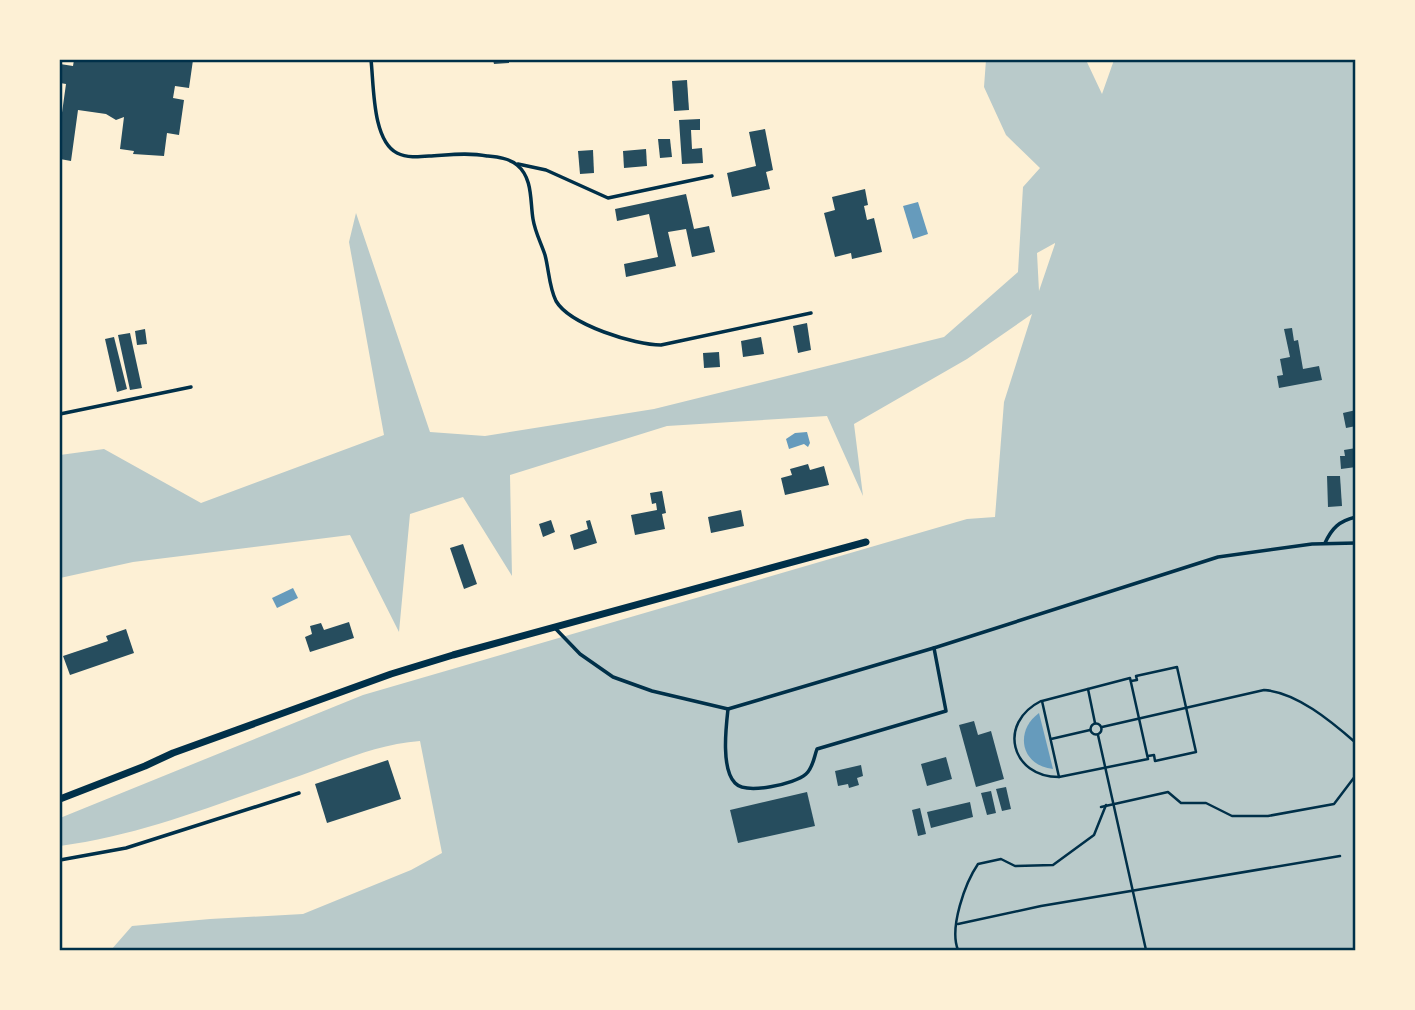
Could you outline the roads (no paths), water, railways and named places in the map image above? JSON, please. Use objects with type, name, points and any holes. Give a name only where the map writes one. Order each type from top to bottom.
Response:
[{"type":"street","points":[[60,799],[173,753],[391,674],[553,626],[866,542]]},
{"type":"lane","points":[[371,60],[378,127],[389,147],[399,154],[411,157],[478,154],[509,160],[546,170],[608,198],[712,176]]},
{"type":"lane","points":[[516,164],[527,179],[533,223],[545,256],[551,287],[557,302],[570,315],[625,340],[644,345],[662,345],[811,313]]},
{"type":"lane","points":[[60,414],[191,387]]},
{"type":"lane","points":[[1325,543],[1331,531],[1341,521],[1356,517]]},
{"type":"lane","points":[[553,626],[580,654],[613,677],[652,691],[728,709],[934,648],[1218,557],[1325,543],[1356,543]]},
{"type":"lane","points":[[728,709],[725,736],[730,776],[737,786],[750,790],[799,779],[809,771],[817,749],[946,711],[934,648]]},
{"type":"lane","points":[[60,860],[126,848],[299,793]]},
{"type":"water","points":[[918,202],[928,234],[913,239],[903,206]]},
{"type":"water","points":[[807,432],[810,443],[808,447],[804,444],[789,449],[786,439],[795,433]]},
{"type":"water","points":[[293,588],[298,598],[277,608],[272,598]]},
{"type":"water","points":[[1039,713],[1053,769],[1034,762],[1025,747],[1026,729]]}]
